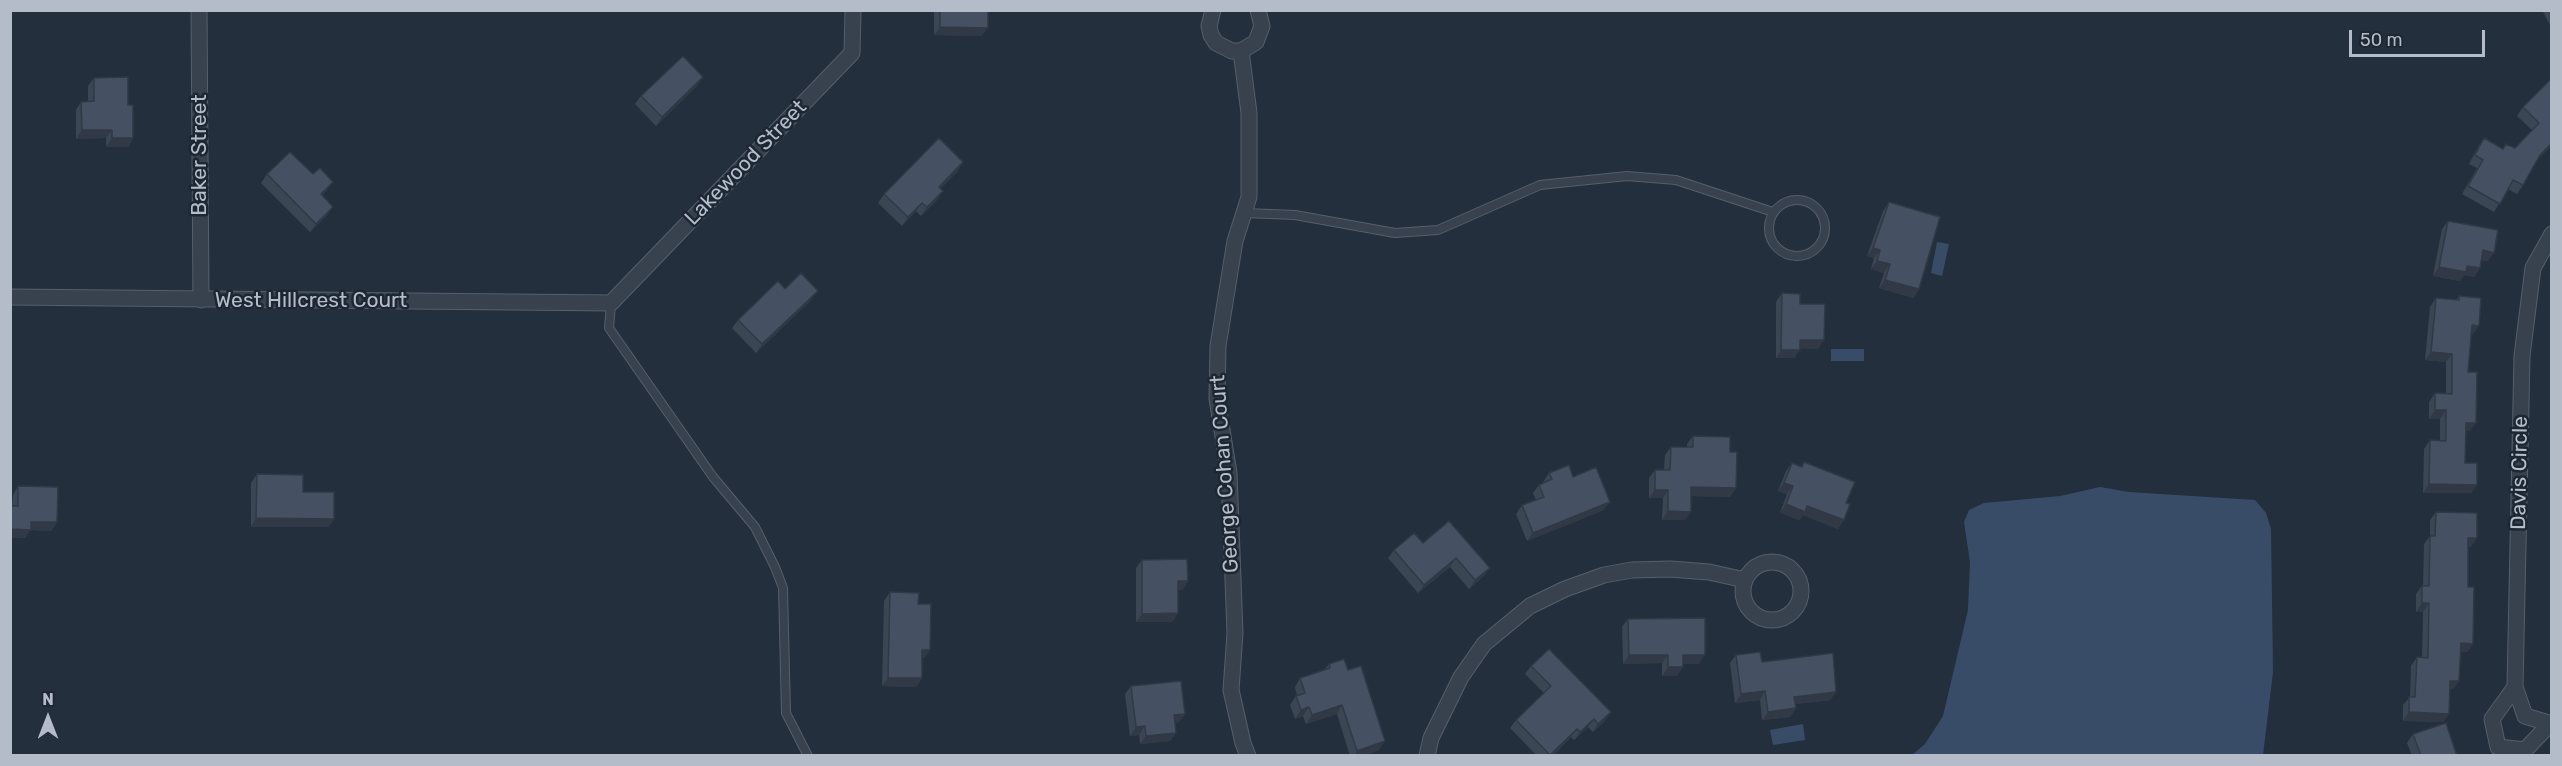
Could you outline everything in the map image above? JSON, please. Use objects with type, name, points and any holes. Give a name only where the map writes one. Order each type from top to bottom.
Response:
[{"type":"street","name":"Baker Street","points":[[199,10],[201,300]]},
{"type":"street","name":"Lakewood Street","points":[[610,303],[852,53],[853,10]]},
{"type":"street","points":[[1213,10],[1209,26],[1216,43],[1232,51],[1241,51],[1256,42],[1262,27],[1258,10]]},
{"type":"street","name":"George Cohan Court","points":[[1241,51],[1249,112],[1249,197],[1235,241],[1218,346],[1216,399],[1229,473],[1235,633],[1231,690],[1248,756]]},
{"type":"street","name":"Davis Circle","points":[[2551,724],[2525,716],[2515,687],[2522,356],[2532,268],[2552,234]]},
{"type":"street","name":"West Hillcrest Court","points":[[10,297],[610,303]]},
{"type":"street","points":[[1427,756],[1431,738],[1461,677],[1484,644],[1530,606],[1565,589],[1604,575],[1632,570],[1670,569],[1709,572],[1745,580]]},
{"type":"street","points":[[2515,687],[2492,719],[2498,747],[2525,750],[2551,724]]},
{"type":"lane","points":[[1244,213],[1295,215],[1395,233],[1438,230],[1540,185],[1627,176],[1677,180],[1773,212]]},
{"type":"lane","points":[[1787,201],[1806,201],[1814,206],[1824,221],[1823,239],[1810,253],[1801,256],[1783,253],[1770,240],[1768,230],[1773,212],[1787,201]]},
{"type":"lane","points":[[610,303],[609,328],[713,477],[755,527],[775,567],[783,588],[786,713],[808,756]]},
{"type":"water","points":[[1937,242],[1949,244],[1942,276],[1931,273]]},
{"type":"water","points":[[1831,349],[1864,349],[1864,361],[1831,361]]},
{"type":"water","points":[[2100,487],[2129,492],[2255,500],[2266,513],[2271,529],[2273,672],[2263,755],[1912,755],[1925,744],[1943,716],[1968,610],[1970,562],[1964,522],[1969,510],[1984,503],[2060,496]]},
{"type":"water","points":[[1803,724],[1805,740],[1773,745],[1770,730]]},
{"type":"building","points":[[940,10],[988,10],[988,28],[940,27]]},
{"type":"building","points":[[683,56],[703,77],[662,117],[641,96]]},
{"type":"building","points":[[128,77],[128,105],[133,105],[133,138],[112,138],[112,130],[82,130],[81,102],[94,101],[94,78]]},
{"type":"building","points":[[2552,78],[2552,143],[2540,155],[2523,185],[2513,180],[2500,204],[2468,186],[2483,160],[2475,155],[2484,138],[2503,149],[2506,144],[2515,148],[2539,123],[2523,107]]},
{"type":"building","points":[[939,138],[963,162],[939,187],[943,191],[927,207],[922,203],[908,217],[884,194]]},
{"type":"building","points":[[290,152],[313,174],[320,168],[333,182],[321,194],[333,207],[316,224],[267,174]]},
{"type":"building","points":[[1889,202],[1940,217],[1919,289],[1885,280],[1890,264],[1877,261],[1880,250],[1873,248]]},
{"type":"building","points":[[2448,221],[2498,230],[2494,253],[2483,250],[2480,268],[2467,266],[2466,272],[2439,267]]},
{"type":"building","points":[[801,273],[818,291],[762,344],[738,320],[778,281],[785,289]]},
{"type":"building","points":[[1782,293],[1800,294],[1800,304],[1825,304],[1824,340],[1800,340],[1800,350],[1781,350]]},
{"type":"building","points":[[2459,296],[2481,298],[2479,326],[2472,325],[2468,372],[2477,372],[2476,423],[2466,423],[2465,463],[2477,463],[2477,485],[2429,484],[2430,440],[2446,441],[2446,410],[2435,410],[2435,393],[2452,394],[2452,354],[2431,352],[2436,298],[2459,300]]},
{"type":"building","points":[[1693,436],[1730,437],[1730,452],[1737,452],[1736,488],[1691,487],[1691,512],[1668,511],[1668,490],[1655,490],[1655,470],[1670,470],[1671,447],[1693,447]]},
{"type":"building","points":[[1804,462],[1855,482],[1846,503],[1850,504],[1844,520],[1807,506],[1805,512],[1786,504],[1793,486],[1784,483],[1792,463],[1802,467]]},
{"type":"building","points":[[1569,465],[1573,477],[1596,467],[1610,502],[1533,533],[1522,505],[1544,497],[1539,485],[1552,479],[1549,473]]},
{"type":"building","points":[[257,474],[303,475],[303,492],[334,492],[334,519],[256,518]]},
{"type":"building","points":[[18,486],[58,487],[57,522],[31,522],[31,530],[10,529],[10,506],[18,506]]},
{"type":"building","points":[[2436,512],[2477,513],[2477,538],[2468,538],[2468,587],[2474,587],[2473,644],[2461,643],[2459,681],[2450,681],[2449,714],[2409,712],[2409,697],[2415,697],[2417,657],[2428,658],[2429,603],[2422,603],[2422,586],[2429,586],[2430,536],[2435,536]]},
{"type":"building","points":[[1449,521],[1490,568],[1475,580],[1456,558],[1424,585],[1394,550],[1414,533],[1423,543]]},
{"type":"building","points":[[1187,559],[1188,581],[1178,581],[1178,613],[1142,614],[1142,560]]},
{"type":"building","points":[[890,592],[919,593],[918,604],[931,604],[930,650],[922,650],[922,678],[888,678]]},
{"type":"building","points":[[1705,618],[1705,655],[1683,655],[1683,667],[1668,667],[1668,655],[1629,655],[1628,619]]},
{"type":"building","points":[[1549,649],[1611,712],[1598,724],[1594,719],[1580,732],[1577,729],[1550,755],[1516,720],[1551,686],[1531,666]]},
{"type":"building","points":[[1760,652],[1762,662],[1833,653],[1836,692],[1794,697],[1796,708],[1768,712],[1765,691],[1741,694],[1736,655]]},
{"type":"building","points":[[1344,659],[1348,670],[1361,666],[1385,741],[1357,751],[1342,705],[1312,715],[1309,707],[1301,710],[1296,696],[1305,693],[1300,678],[1330,668],[1329,664]]},
{"type":"building","points":[[1181,681],[1185,714],[1174,715],[1176,733],[1146,736],[1145,726],[1136,727],[1131,686]]},
{"type":"building","points":[[2446,723],[2457,756],[2421,756],[2413,734]]}]
